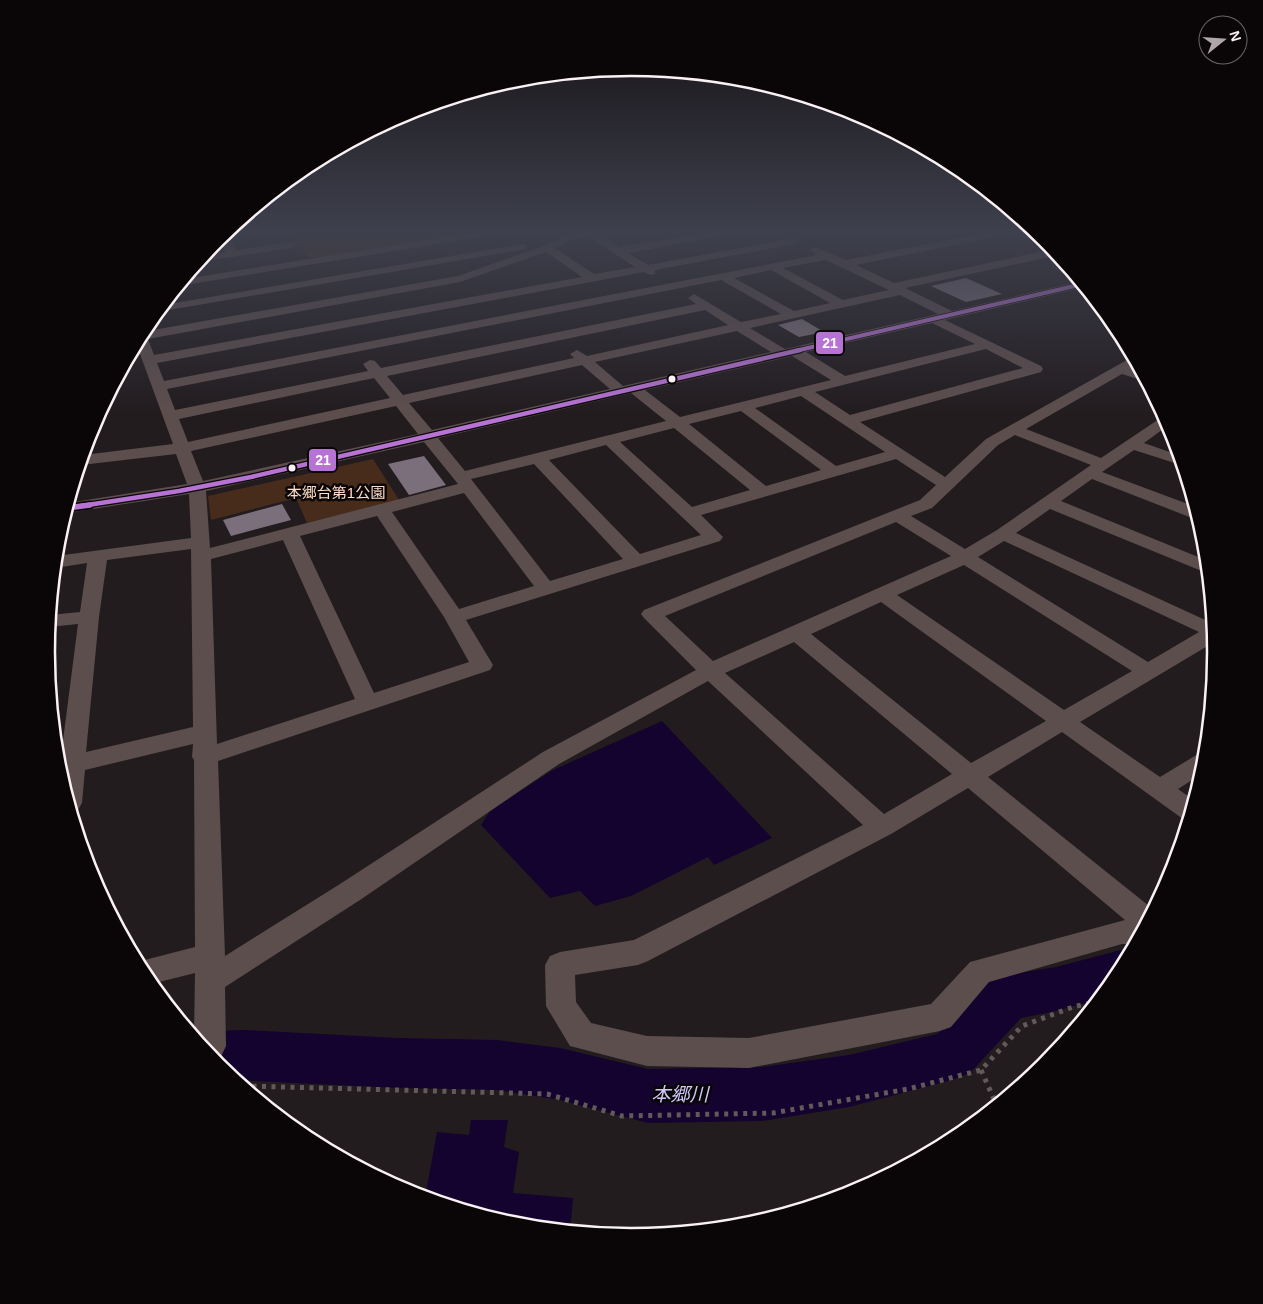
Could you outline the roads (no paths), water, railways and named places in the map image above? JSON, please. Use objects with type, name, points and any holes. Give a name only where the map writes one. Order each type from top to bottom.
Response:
[{"type":"street","points":[[170,306],[257,292]]},
{"type":"street","points":[[151,334],[390,292]]},
{"type":"street","points":[[503,292],[584,360],[677,422],[762,491]]},
{"type":"street","points":[[148,360],[518,292]]},
{"type":"street","points":[[159,386],[644,292]]},
{"type":"street","points":[[684,292],[738,327],[841,380]]},
{"type":"street","points":[[751,292],[792,315]]},
{"type":"street","points":[[819,292],[841,304]]},
{"type":"street","points":[[89,459],[182,448],[738,327],[886,292]]},
{"type":"street","points":[[903,292],[950,315]]},
{"type":"street","points":[[74,507],[197,488],[1049,292]]},
{"type":"street","points":[[321,304],[464,482],[545,588]]},
{"type":"street","points":[[170,416],[706,306]]},
{"type":"street","points":[[849,420],[1036,369],[934,319]]},
{"type":"street","points":[[63,561],[98,556],[200,549],[289,533],[381,509],[538,458],[988,344]]},
{"type":"street","points":[[143,346],[197,488],[205,733],[204,757],[210,968],[209,1044]]},
{"type":"street","points":[[882,827],[710,671],[651,614],[926,504],[992,442],[1128,364]]},
{"type":"street","points":[[803,391],[947,485]]},
{"type":"street","points":[[743,406],[833,471]]},
{"type":"street","points":[[152,972],[210,968],[350,892],[551,758],[710,671],[965,557],[1003,534],[1161,424]]},
{"type":"street","points":[[1015,430],[1190,510]]},
{"type":"street","points":[[454,617],[714,537],[609,440]]},
{"type":"street","points":[[1132,444],[1174,459]]},
{"type":"street","points":[[689,513],[899,453]]},
{"type":"street","points":[[538,458],[636,561]]},
{"type":"street","points":[[1048,502],[1201,565]]},
{"type":"street","points":[[204,757],[482,665],[454,617],[381,509]]},
{"type":"street","points":[[899,516],[1149,672]]},
{"type":"street","points":[[289,533],[368,703]]},
{"type":"street","points":[[1003,534],[1207,628]]},
{"type":"street","points":[[70,781],[98,556]]},
{"type":"street","points":[[882,594],[1186,808]]},
{"type":"street","points":[[56,620],[89,617]]},
{"type":"street","points":[[795,632],[1143,918]]},
{"type":"street","points":[[1136,931],[1122,932],[980,971],[940,1016],[749,1053],[647,1051],[581,1036],[561,1006],[560,965],[638,952],[882,827],[1208,636]]},
{"type":"street","points":[[72,764],[205,733]]},
{"type":"street","points":[[1160,789],[1197,766]]},
{"type":"waterway","name":"本郷川","points":[[220,1056],[244,1055],[398,1063],[497,1065],[560,1074],[648,1096],[762,1094],[849,1081],[952,1055],[1007,998],[1056,989],[1109,975]]},
{"type":"park label","name":"本郷台第1公園","points":[[336,492]]}]
